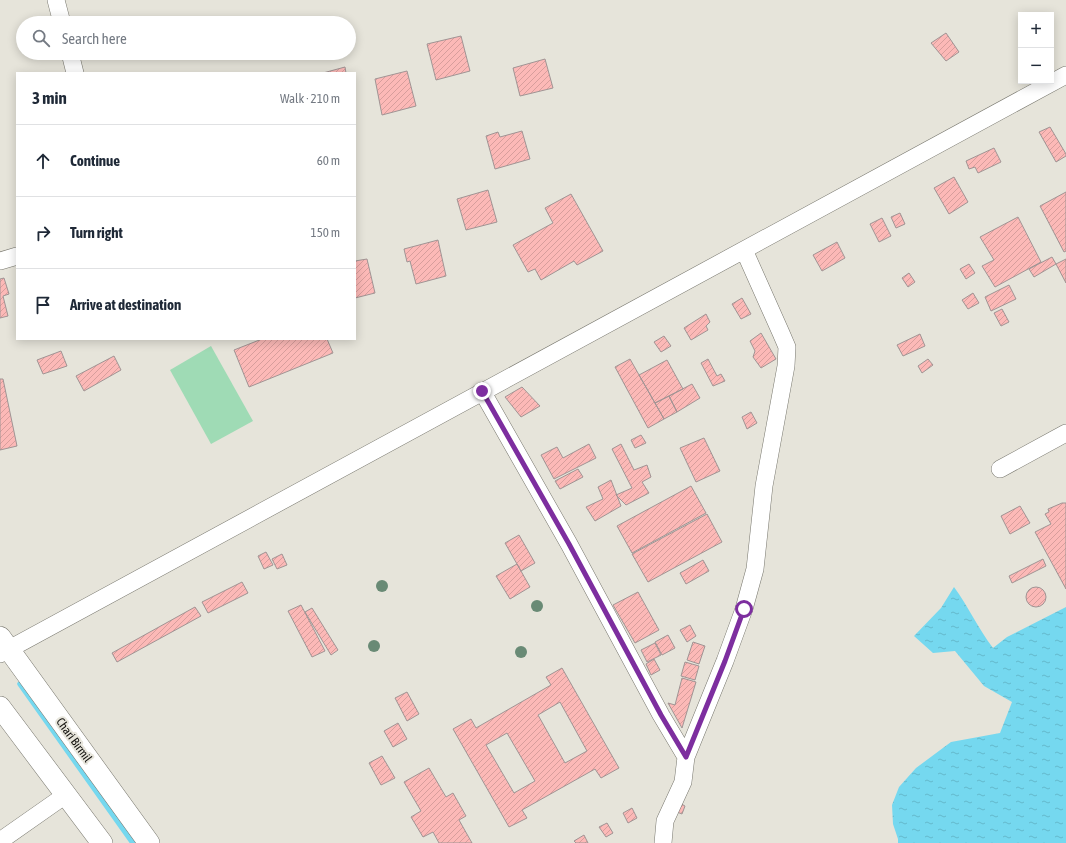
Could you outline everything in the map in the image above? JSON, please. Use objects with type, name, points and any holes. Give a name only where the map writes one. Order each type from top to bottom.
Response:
[{"type":"street","points":[[56,0],[60,16]]},
{"type":"street","points":[[72,60],[75,72]]},
{"type":"street","points":[[3,647],[482,391],[1066,75]]},
{"type":"street","points":[[663,843],[665,820],[683,782],[686,757],[725,661],[744,609],[755,569],[764,486],[786,366],[786,347],[782,333],[744,250]]},
{"type":"street","points":[[0,261],[16,256]]},
{"type":"street","points":[[482,391],[569,544],[661,715],[686,757]]},
{"type":"street","points":[[1000,469],[1066,433]]},
{"type":"street","name":"Chari Birmil","points":[[3,647],[149,843]]},
{"type":"street","points":[[0,707],[67,794],[102,843]]},
{"type":"street","points":[[0,841],[67,794]]},
{"type":"green space","points":[[211,346],[253,421],[211,444],[170,370]]},
{"type":"water","points":[[954,587],[993,648],[1007,637],[1066,607],[1066,843],[898,843],[893,824],[892,805],[899,787],[916,768],[951,742],[1000,733],[1012,702],[984,686],[955,651],[933,653],[914,636],[941,608]]},
{"type":"building","points":[[946,33],[959,52],[946,61],[931,43]]},
{"type":"building","points":[[461,36],[470,71],[436,80],[427,44]]},
{"type":"building","points":[[545,59],[553,88],[520,96],[513,68]]},
{"type":"building","points":[[345,67],[346,72],[327,72]]},
{"type":"building","points":[[407,71],[416,106],[382,115],[375,79]]},
{"type":"building","points":[[1050,127],[1066,154],[1066,156],[1056,162],[1039,132]]},
{"type":"building","points":[[522,131],[530,159],[495,169],[486,136],[498,132],[500,137]]},
{"type":"building","points":[[994,148],[1001,162],[978,173],[975,167],[969,169],[966,161]]},
{"type":"building","points":[[954,177],[968,202],[949,214],[934,188]]},
{"type":"building","points":[[488,190],[497,222],[466,230],[457,199]]},
{"type":"building","points":[[1066,192],[1066,251],[1064,252],[1040,206]]},
{"type":"building","points":[[571,194],[603,251],[577,265],[574,261],[541,280],[535,269],[528,272],[513,245],[553,223],[545,208]]},
{"type":"building","points":[[900,213],[905,224],[896,228],[891,217]]},
{"type":"building","points":[[1018,217],[1041,262],[995,287],[982,266],[994,260],[980,237]]},
{"type":"building","points":[[882,218],[891,236],[879,242],[870,224]]},
{"type":"building","points":[[438,240],[446,276],[416,284],[410,261],[407,262],[404,249]]},
{"type":"building","points":[[837,242],[845,258],[822,271],[813,255]]},
{"type":"building","points":[[1052,257],[1056,264],[1034,277],[1029,269]]},
{"type":"building","points":[[367,259],[375,293],[356,298],[356,261]]},
{"type":"building","points":[[1066,259],[1066,283],[1056,264]]},
{"type":"building","points":[[969,264],[975,273],[966,279],[960,269]]},
{"type":"building","points":[[909,273],[915,282],[908,287],[902,278]]},
{"type":"building","points":[[4,278],[9,294],[3,296],[8,316],[0,318],[0,279]]},
{"type":"building","points":[[1009,285],[1016,299],[991,311],[985,297]]},
{"type":"building","points":[[973,293],[979,303],[968,309],[962,300]]},
{"type":"building","points":[[742,298],[751,314],[741,319],[732,304]]},
{"type":"building","points":[[1002,309],[1009,322],[1001,326],[994,313]]},
{"type":"building","points":[[706,314],[710,322],[706,326],[708,330],[691,340],[684,328]]},
{"type":"building","points":[[761,333],[776,359],[761,368],[753,357],[755,351],[750,341]]},
{"type":"building","points":[[920,334],[925,346],[903,356],[897,345]]},
{"type":"building","points":[[664,336],[671,346],[661,352],[654,342]]},
{"type":"building","points":[[259,340],[327,340],[333,353],[249,387],[234,350]]},
{"type":"building","points":[[61,351],[67,366],[43,374],[37,360]]},
{"type":"building","points":[[114,356],[121,370],[84,391],[76,376]]},
{"type":"building","points":[[630,359],[664,419],[648,428],[615,367]]},
{"type":"building","points":[[708,359],[717,376],[721,374],[725,381],[713,386],[701,363]]},
{"type":"building","points":[[928,359],[933,365],[922,373],[918,366]]},
{"type":"building","points":[[667,360],[683,389],[655,403],[639,375]]},
{"type":"building","points":[[0,379],[3,379],[17,446],[0,450]]},
{"type":"building","points":[[692,384],[700,398],[677,412],[669,396]]},
{"type":"building","points":[[522,387],[540,406],[521,417],[505,397]]},
{"type":"building","points":[[669,396],[677,412],[664,419],[655,403]]},
{"type":"building","points":[[751,412],[757,423],[747,429],[742,417]]},
{"type":"building","points":[[641,435],[646,443],[635,448],[631,440]]},
{"type":"building","points":[[704,438],[720,471],[696,482],[680,448]]},
{"type":"building","points":[[589,444],[596,458],[554,479],[541,455],[557,447],[563,458]]},
{"type":"building","points":[[621,444],[634,470],[647,465],[651,477],[642,482],[649,493],[626,505],[616,495],[632,488],[612,449]]},
{"type":"building","points":[[578,469],[583,477],[560,489],[555,481]]},
{"type":"building","points":[[611,480],[621,506],[595,521],[586,507],[603,499],[598,487]]},
{"type":"building","points":[[691,486],[706,513],[632,553],[617,526]]},
{"type":"building","points":[[1062,503],[1066,503],[1066,589],[1035,532],[1051,524],[1045,514],[1049,512],[1048,509]]},
{"type":"building","points":[[1020,506],[1030,523],[1010,534],[1001,516]]},
{"type":"building","points":[[707,514],[722,542],[648,582],[632,554]]},
{"type":"building","points":[[519,535],[535,563],[521,571],[505,543]]},
{"type":"building","points":[[266,552],[273,565],[264,569],[258,556]]},
{"type":"building","points":[[282,554],[287,565],[277,569],[272,559]]},
{"type":"building","points":[[1043,559],[1046,566],[1012,583],[1009,576]]},
{"type":"building","points":[[703,560],[709,571],[686,584],[680,573]]},
{"type":"building","points":[[517,564],[530,587],[510,599],[496,576]]},
{"type":"building","points":[[242,582],[248,593],[208,613],[202,602]]},
{"type":"building","points":[[1036,587],[1043,590],[1046,597],[1043,604],[1036,607],[1029,604],[1026,597],[1029,590]]},
{"type":"building","points":[[638,592],[659,630],[635,643],[613,605]]},
{"type":"building","points":[[301,605],[325,651],[312,657],[288,611]]},
{"type":"building","points":[[195,607],[201,616],[117,662],[112,653]]},
{"type":"building","points":[[312,608],[338,650],[331,655],[305,612]]},
{"type":"building","points":[[690,625],[696,636],[687,642],[680,630]]},
{"type":"building","points":[[668,635],[675,648],[662,655],[655,642]]},
{"type":"building","points":[[693,642],[705,646],[699,664],[687,660]]},
{"type":"building","points":[[655,643],[661,655],[647,662],[641,650]]},
{"type":"building","points":[[654,659],[660,670],[651,675],[646,664]]},
{"type":"building","points":[[685,662],[699,666],[695,680],[681,676]]},
{"type":"building","points":[[562,668],[619,768],[601,778],[595,769],[522,810],[527,818],[509,827],[453,729],[471,719],[476,728],[551,685],[546,677]],"holes":[[[560,702],[587,751],[565,763],[538,715]],[[507,733],[535,781],[514,793],[486,745]]]},
{"type":"building","points":[[682,678],[696,682],[682,728],[668,703],[675,705]]},
{"type":"building","points":[[407,692],[419,714],[407,721],[395,698]]},
{"type":"building","points":[[398,723],[407,739],[393,747],[384,731]]},
{"type":"building","points":[[382,756],[395,778],[381,785],[369,763]]},
{"type":"building","points":[[429,768],[446,797],[453,793],[466,816],[459,820],[472,843],[439,843],[433,832],[423,837],[411,817],[421,811],[404,782]]},
{"type":"building","points":[[676,801],[685,806],[682,814],[672,810]]},
{"type":"building","points":[[632,808],[637,818],[628,823],[623,813]]},
{"type":"building","points":[[607,823],[613,833],[606,837],[599,827]]},
{"type":"building","points":[[584,835],[588,843],[576,843],[574,841]]},
{"type":"waterway","points":[[20,684],[133,843]]},
{"type":"route","points":[[482,391],[569,544],[661,715],[686,757],[725,661],[744,609]]}]
